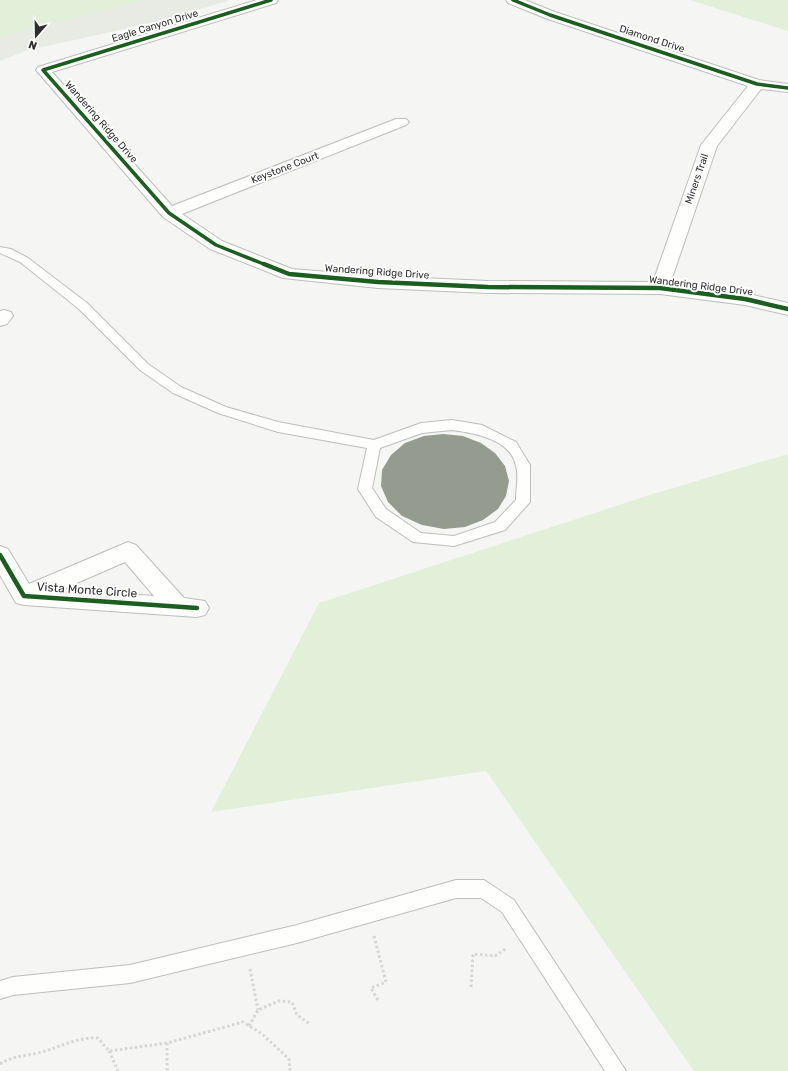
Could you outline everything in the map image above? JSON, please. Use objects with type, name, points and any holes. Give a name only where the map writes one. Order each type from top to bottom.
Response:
[{"type":"street","name":"Eagle Canyon Drive","points":[[43,70],[271,0]]},
{"type":"street","name":"Diamond Drive","points":[[513,0],[550,15],[757,84],[788,88]]},
{"type":"street","name":"Wandering Ridge Drive","points":[[43,70],[169,213],[216,245],[289,274],[378,282],[488,287],[660,288],[745,299],[788,309]]},
{"type":"street","name":"Miners Trail","points":[[660,288],[709,145],[757,84]]},
{"type":"street","name":"Keystone Court","points":[[169,213],[401,122]]},
{"type":"street","name":"Vista Monte Circle","points":[[128,551],[187,607],[24,596],[128,551]]},
{"type":"street","name":"Vista Monte Circle","points":[[0,555],[24,596]]},
{"type":"lane","points":[[0,250],[7,251],[24,260],[83,306],[144,367],[177,390],[222,410],[278,427],[374,445],[421,428],[452,425],[482,430],[511,445],[523,465],[523,502],[500,526],[454,541],[418,538],[381,513],[365,489],[374,445]]},
{"type":"lane","points":[[0,990],[13,986],[130,974],[297,934],[456,889],[484,889],[508,906],[616,1071]]},
{"type":"path","points":[[368,914],[386,982],[372,988],[379,1002]]},
{"type":"path","points":[[470,987],[473,954],[495,956],[527,935]]},
{"type":"path","points":[[245,946],[258,1010]]},
{"type":"path","points":[[249,1026],[258,1010],[279,1001],[292,1002],[297,1015],[310,1024]]},
{"type":"path","points":[[109,1051],[167,1042],[243,1022],[262,1034],[289,1059],[290,1071]]},
{"type":"path","points":[[0,1064],[8,1058],[40,1052],[69,1040],[89,1037],[98,1038],[109,1051],[118,1071]]},
{"type":"path","points":[[167,1042],[167,1071]]},
{"type":"shaded area","points":[[0,0],[231,0],[156,22],[25,51],[0,61]]},
{"type":"green space","points":[[0,0],[145,0],[0,37]]},
{"type":"green space","points":[[690,0],[788,0],[788,31]]},
{"type":"green space","points":[[788,454],[788,1071],[694,1071],[486,771],[211,812],[319,603],[656,493]]},
{"type":"building","points":[[443,434],[463,436],[481,443],[495,453],[505,466],[509,481],[506,496],[498,509],[483,520],[465,527],[444,529],[422,525],[402,516],[388,502],[381,486],[382,470],[391,455],[405,443],[424,436]]},
{"type":"cycle path","points":[[271,0],[43,70],[169,213],[216,245],[289,274],[378,282],[488,287],[660,288],[745,299],[788,309]]},
{"type":"cycle path","points":[[513,0],[550,15],[757,84],[788,88]]},
{"type":"cycle path","points":[[0,555],[24,596],[197,608]]}]
